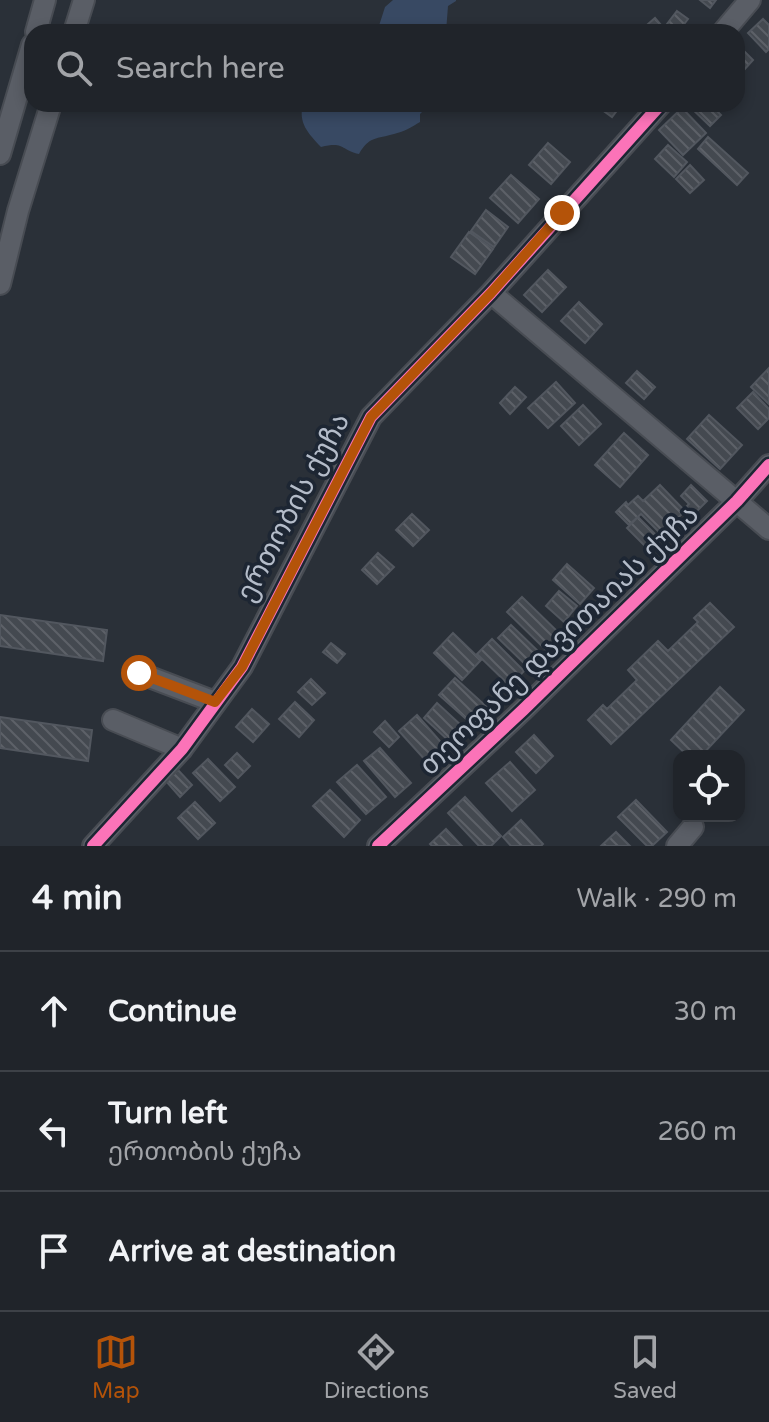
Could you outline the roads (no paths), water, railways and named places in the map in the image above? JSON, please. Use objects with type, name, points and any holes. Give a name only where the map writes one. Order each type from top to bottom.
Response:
[{"type":"street","points":[[38,24],[45,0]]},
{"type":"street","points":[[76,24],[84,0]]},
{"type":"street","points":[[730,24],[750,0]]},
{"type":"street","points":[[0,154],[24,72]]},
{"type":"street","points":[[0,284],[18,211],[49,112]]},
{"type":"street","name":"ერთობის ქუჩა","points":[[93,846],[182,749],[242,667],[371,417],[491,293],[654,112]]},
{"type":"street","points":[[491,293],[769,529]]},
{"type":"street","name":"თეოფანე დავითაიას ქუჩა","points":[[378,846],[523,710],[737,501],[769,465]]},
{"type":"street","points":[[139,673],[215,702]]},
{"type":"street","points":[[113,720],[182,749]]},
{"type":"street","points":[[677,846],[693,827]]},
{"type":"water","points":[[393,0],[456,0],[448,6],[447,24],[380,24],[385,7]]},
{"type":"water","points":[[302,112],[422,112],[420,122],[401,132],[370,141],[359,154],[339,146],[321,147],[303,122]]}]
